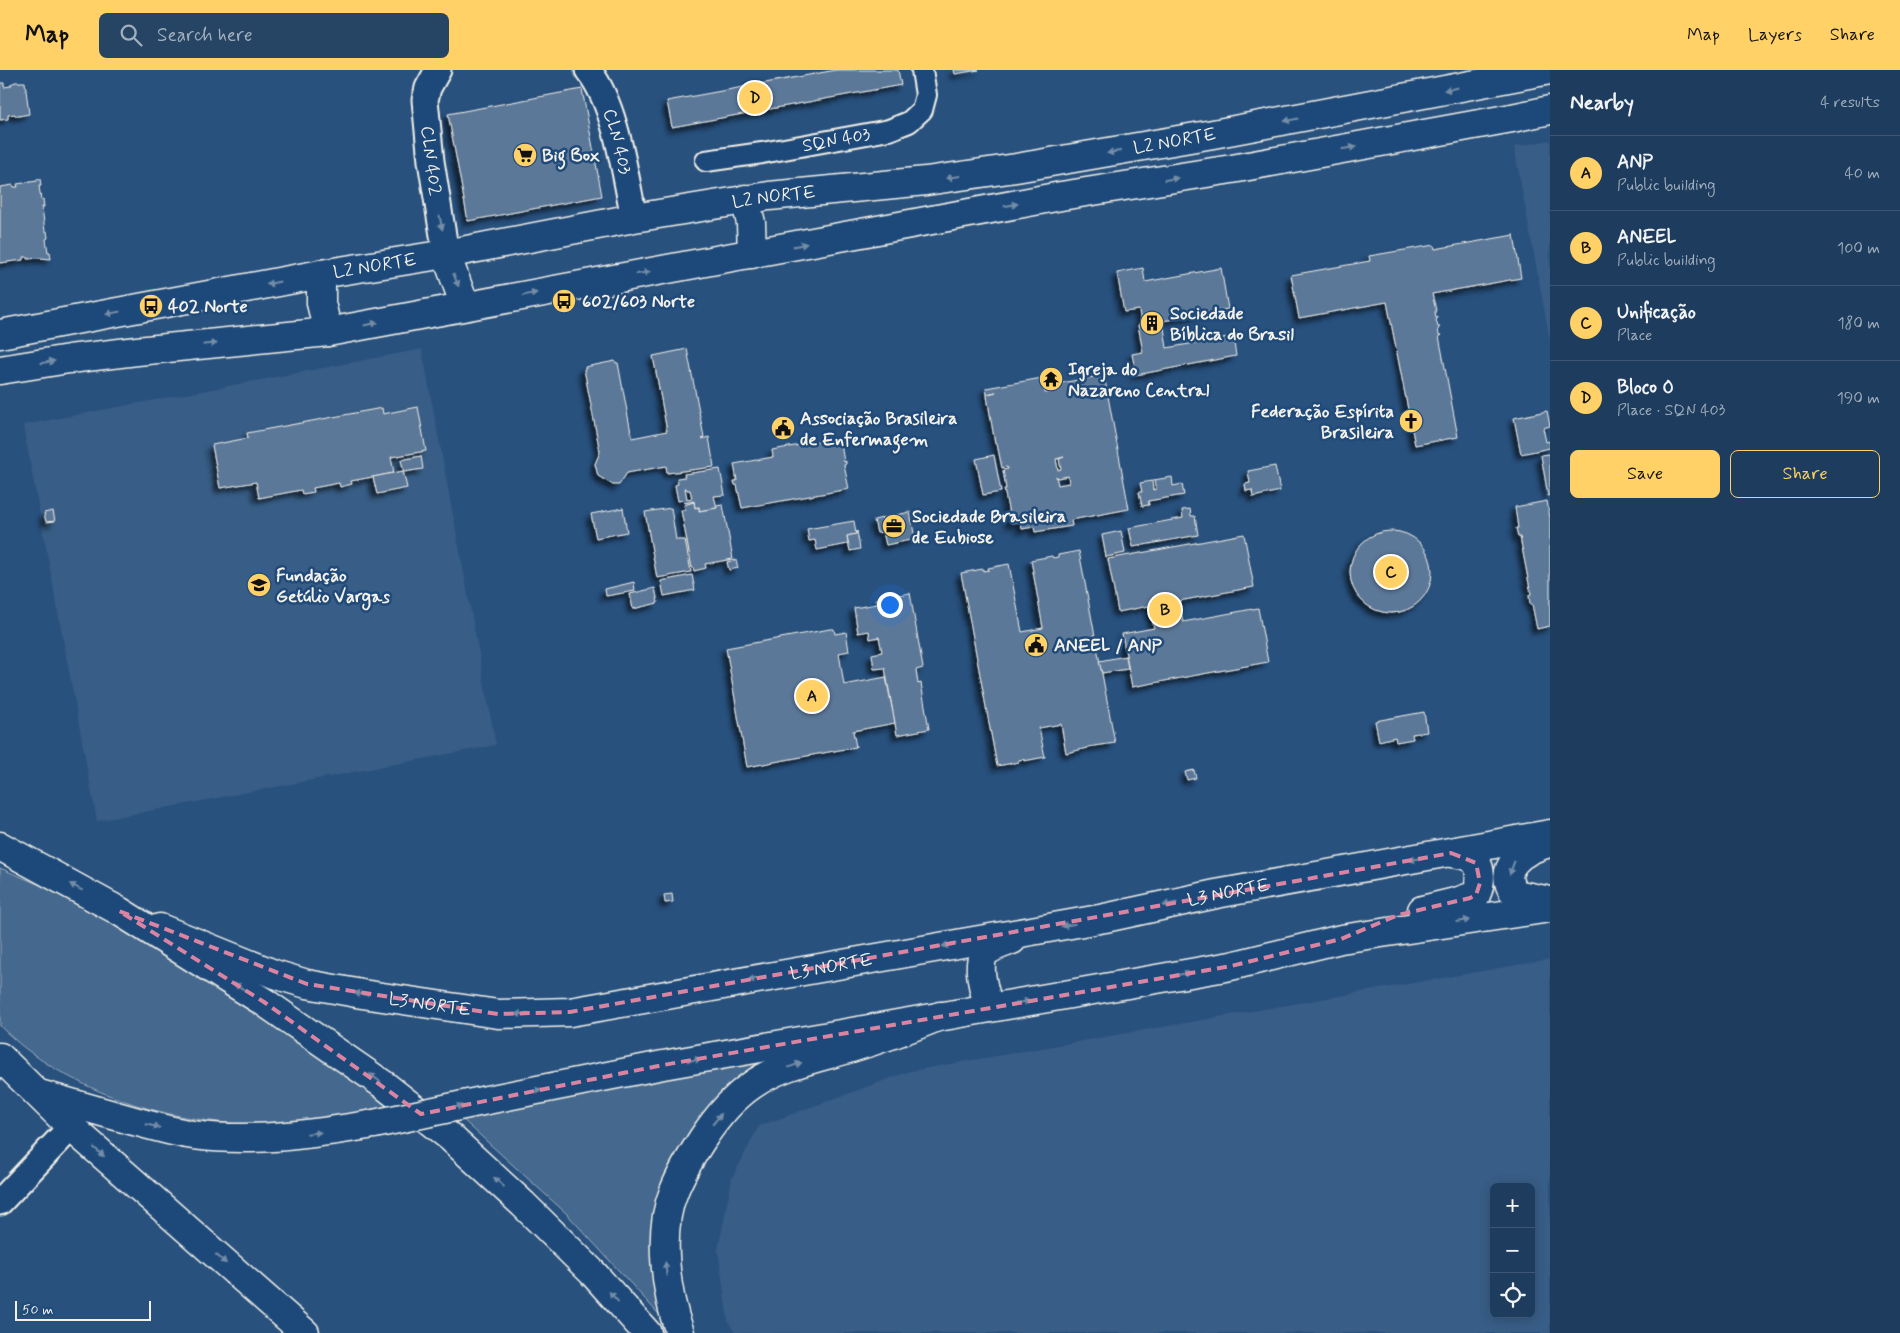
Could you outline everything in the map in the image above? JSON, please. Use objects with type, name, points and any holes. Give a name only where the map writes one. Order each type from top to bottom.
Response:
[{"type":"main road","name":"L2 NORTE","points":[[0,334],[320,274],[446,254],[745,199],[926,181],[1016,168],[1213,134],[1550,70]]},
{"type":"main road","name":"L2 NORTE","points":[[0,370],[137,351],[328,332],[1061,196],[1232,169],[1550,110]]},
{"type":"main road","points":[[745,199],[751,223],[752,254]]},
{"type":"main road","points":[[446,254],[465,306]]},
{"type":"main road","points":[[320,274],[321,304],[328,332]]},
{"type":"main road","name":"L3 NORTE","points":[[119,911],[274,974],[307,984],[498,1014],[570,1012],[1105,918],[1216,894],[1550,834]]},
{"type":"main road","points":[[1550,843],[1533,848],[1518,858],[1512,863],[1509,873],[1510,883],[1516,894],[1550,901]]},
{"type":"main road","name":"L3 NORTE","points":[[0,846],[119,911],[264,1002],[384,1085],[450,1137],[523,1204],[592,1272],[647,1333]]},
{"type":"main road","points":[[1341,938],[1379,921],[1459,902],[1476,895],[1480,882],[1476,863],[1471,858],[1451,853]]},
{"type":"main road","points":[[39,1094],[192,1135],[234,1138],[333,1131],[663,1065],[1231,966],[1341,938],[1550,908]]},
{"type":"main road","points":[[989,1008],[980,961],[985,952],[1032,931]]},
{"type":"main road","points":[[680,1333],[671,1309],[665,1265],[666,1225],[673,1193],[694,1152],[716,1119],[751,1086],[776,1072],[888,1037],[940,1016]]},
{"type":"main road","points":[[0,1057],[71,1127],[305,1333]]},
{"type":"street","name":"CLN 402","points":[[438,70],[428,88],[425,100],[431,161],[446,254]]},
{"type":"street","name":"CLN 403","points":[[588,70],[597,81],[609,108],[634,218]]},
{"type":"street","name":"SQN 403","points":[[706,161],[889,130],[909,122],[922,110],[926,95],[922,70]]},
{"type":"street","points":[[0,1202],[71,1127]]},
{"type":"highlighted area","points":[[1451,853],[1476,863],[1480,883],[1476,895],[1470,898],[1398,915],[1341,939],[1231,966],[663,1065],[421,1114],[264,1002],[119,911],[307,984],[498,1014],[570,1012]]},
{"type":"shaded area","points":[[1550,140],[1550,341],[1514,147]]},
{"type":"shaded area","name":"Fundação Getúlio Vargas","points":[[422,349],[496,745],[97,821],[23,425]]},
{"type":"shaded area","points":[[0,868],[80,902],[195,965],[401,1105],[288,1124],[219,1122],[150,1109],[85,1085],[54,1068],[26,1049],[0,1026]]},
{"type":"shaded area","points":[[1550,959],[1550,1333],[735,1333],[728,1321],[718,1250],[732,1178],[759,1126],[910,1071]]},
{"type":"shaded area","points":[[767,1060],[747,1074],[673,1176],[676,1333],[567,1214],[461,1118],[588,1092]]},
{"type":"building","points":[[836,70],[898,70],[901,85],[672,127],[667,101]]},
{"type":"building","points":[[954,70],[979,70],[955,74]]},
{"type":"building","points":[[15,82],[25,82],[29,114],[19,116],[15,116],[15,114],[8,115],[8,119],[0,120],[0,83],[4,83],[4,87],[11,86]]},
{"type":"building","name":"Big Box","points":[[582,89],[602,196],[468,221],[448,114]]},
{"type":"building","points":[[37,179],[40,179],[41,186],[39,186],[41,200],[43,199],[45,231],[47,231],[48,238],[46,239],[51,259],[27,259],[27,257],[23,257],[23,260],[0,263],[0,187],[13,185],[18,187],[17,184],[37,181]]},
{"type":"building","points":[[1514,235],[1521,278],[1432,294],[1436,318],[1438,318],[1436,320],[1438,327],[1440,327],[1438,329],[1439,335],[1441,335],[1439,336],[1458,437],[1415,445],[1387,302],[1299,318],[1291,275],[1370,261],[1369,256],[1434,245],[1435,249]]},
{"type":"building","name":"Sociedade Bíblica do Brasil","points":[[1143,268],[1145,282],[1221,268],[1228,309],[1163,321],[1167,348],[1233,336],[1236,356],[1136,375],[1132,354],[1143,352],[1138,325],[1141,325],[1139,310],[1124,312],[1117,273]]},
{"type":"building","points":[[687,349],[704,437],[702,439],[709,437],[714,467],[667,473],[666,466],[627,473],[619,485],[613,485],[598,476],[595,464],[600,452],[585,367],[615,361],[618,363],[632,438],[667,431],[653,356]]},
{"type":"building","points":[[1104,375],[1129,509],[1071,520],[1072,526],[1035,532],[1034,527],[1022,529],[1020,522],[1011,523],[1004,489],[1006,489],[1003,470],[1008,469],[1007,467],[1002,468],[997,444],[995,444],[986,388],[1042,378],[1045,393],[1052,392],[1051,385]],"holes":[[[1064,457],[1059,459],[1061,469],[1058,470],[1056,459]],[[1056,476],[1058,478],[1068,476],[1069,483],[1058,485]]]},
{"type":"building","points":[[418,407],[426,451],[391,457],[394,473],[351,481],[352,484],[340,487],[339,483],[313,488],[314,492],[302,494],[301,490],[259,498],[256,482],[220,488],[212,445],[248,438],[247,433],[382,408],[383,414]]},
{"type":"building","points":[[1547,411],[1550,426],[1543,428],[1546,442],[1550,441],[1550,448],[1521,454],[1514,418]]},
{"type":"building","points":[[840,438],[844,462],[846,461],[844,465],[849,489],[742,508],[737,485],[735,485],[734,481],[737,481],[734,464],[773,457],[772,450]]},
{"type":"building","points":[[1550,454],[1550,495],[1548,496],[1541,455]]},
{"type":"building","points":[[994,455],[1001,492],[983,495],[976,459]]},
{"type":"building","points":[[421,456],[423,469],[404,472],[401,460]]},
{"type":"building","points":[[1275,466],[1280,491],[1253,497],[1252,490],[1246,491],[1245,484],[1250,483],[1248,471]]},
{"type":"building","points":[[720,469],[725,495],[714,496],[717,508],[699,511],[699,507],[695,508],[694,501],[684,503],[683,500],[678,501],[675,485],[678,484],[677,478],[685,477],[684,474]],"holes":[[[686,488],[690,490],[692,498],[687,499]]]},
{"type":"building","points":[[403,471],[407,488],[377,494],[373,477]]},
{"type":"building","points":[[1172,477],[1173,486],[1182,484],[1184,495],[1148,501],[1149,505],[1142,506],[1139,492],[1142,492],[1140,483],[1152,481],[1153,490],[1156,489],[1154,480]]},
{"type":"building","points":[[1547,501],[1550,518],[1550,626],[1537,629],[1532,604],[1530,604],[1529,595],[1531,594],[1520,537],[1518,537],[1516,528],[1518,528],[1515,507]]},
{"type":"building","points":[[694,502],[695,508],[699,507],[699,511],[723,505],[733,559],[705,564],[706,568],[694,571],[681,510],[685,510],[684,505]]},
{"type":"building","points":[[623,508],[627,532],[596,538],[591,514]]},
{"type":"building","points":[[671,508],[676,540],[685,540],[691,572],[657,578],[645,512]]},
{"type":"building","points":[[1190,509],[1191,516],[1195,516],[1198,535],[1133,547],[1129,528],[1183,518],[1182,510]]},
{"type":"building","points":[[53,511],[55,521],[46,522],[44,513]]},
{"type":"building","name":"Sociedade Brasileira de Eubiose","points":[[910,512],[915,539],[886,545],[883,532],[877,533],[874,520]]},
{"type":"building","points":[[854,521],[856,534],[847,536],[848,544],[817,550],[815,540],[809,541],[807,529]]},
{"type":"building","points":[[857,531],[860,549],[850,551],[847,536],[856,534]]},
{"type":"building","points":[[1121,531],[1125,553],[1106,557],[1102,535]]},
{"type":"building","points":[[1391,531],[1407,534],[1420,543],[1429,556],[1432,572],[1429,588],[1420,601],[1407,610],[1391,613],[1375,610],[1362,601],[1353,588],[1350,572],[1353,556],[1362,543],[1375,534]]},
{"type":"building","points":[[1244,534],[1254,587],[1179,601],[1183,622],[1258,608],[1268,662],[1132,687],[1122,634],[1154,628],[1149,606],[1118,612],[1108,559]]},
{"type":"building","name":"ANEEL / ANP","points":[[1079,551],[1115,743],[1066,753],[1061,724],[1039,728],[1045,757],[1024,761],[1024,759],[1019,760],[1019,762],[997,766],[961,573],[983,569],[983,571],[989,570],[988,568],[1009,564],[1022,632],[1043,628],[1031,560],[1052,556],[1053,558],[1058,557],[1058,555]]},
{"type":"building","points":[[736,560],[738,568],[729,570],[727,562]]},
{"type":"building","points":[[692,575],[695,590],[664,596],[661,581]]},
{"type":"building","points":[[634,582],[635,591],[606,596],[605,589]]},
{"type":"building","points":[[655,588],[658,603],[633,609],[630,594]]},
{"type":"building","points":[[910,593],[923,668],[916,670],[918,684],[921,683],[929,729],[897,735],[885,668],[874,669],[872,654],[882,652],[879,637],[870,639],[869,631],[858,633],[854,608],[877,604],[876,599]]},
{"type":"building","points":[[834,629],[835,634],[846,632],[849,651],[839,653],[844,685],[886,677],[895,723],[853,731],[856,747],[747,767],[726,648]]},
{"type":"building","points":[[1126,656],[1128,669],[1102,673],[1099,661]]},
{"type":"building","points":[[1424,712],[1427,732],[1412,734],[1413,739],[1396,742],[1395,737],[1379,741],[1375,721]]},
{"type":"building","points":[[1194,770],[1196,778],[1187,780],[1185,772]]},
{"type":"building","points":[[672,894],[673,902],[665,903],[664,895]]},
{"type":"place","name":"Bloco O","points":[[755,98]]},
{"type":"place","name":"Big Box","points":[[525,155]]},
{"type":"place","name":"602/603 Norte","points":[[564,301]]},
{"type":"place","name":"402 Norte","points":[[151,306]]},
{"type":"place","name":"Sociedade Bíblica do Brasil","points":[[1152,323]]},
{"type":"place","name":"Igreja do Nazareno Central","points":[[1051,379]]},
{"type":"place","name":"Federação Espírita Brasileira","points":[[1411,421]]},
{"type":"place","name":"Associação Brasileira de Enfermagem","points":[[783,428]]},
{"type":"place","name":"Sociedade Brasileira de Eubiose","points":[[894,526]]},
{"type":"place","name":"Unificação","points":[[1391,572]]},
{"type":"place","name":"Fundação Getúlio Vargas","points":[[259,585]]},
{"type":"place","name":"ANEEL","points":[[1165,610]]},
{"type":"place","name":"ANEEL / ANP","points":[[1036,645]]},
{"type":"place","name":"ANP","points":[[812,696]]}]
